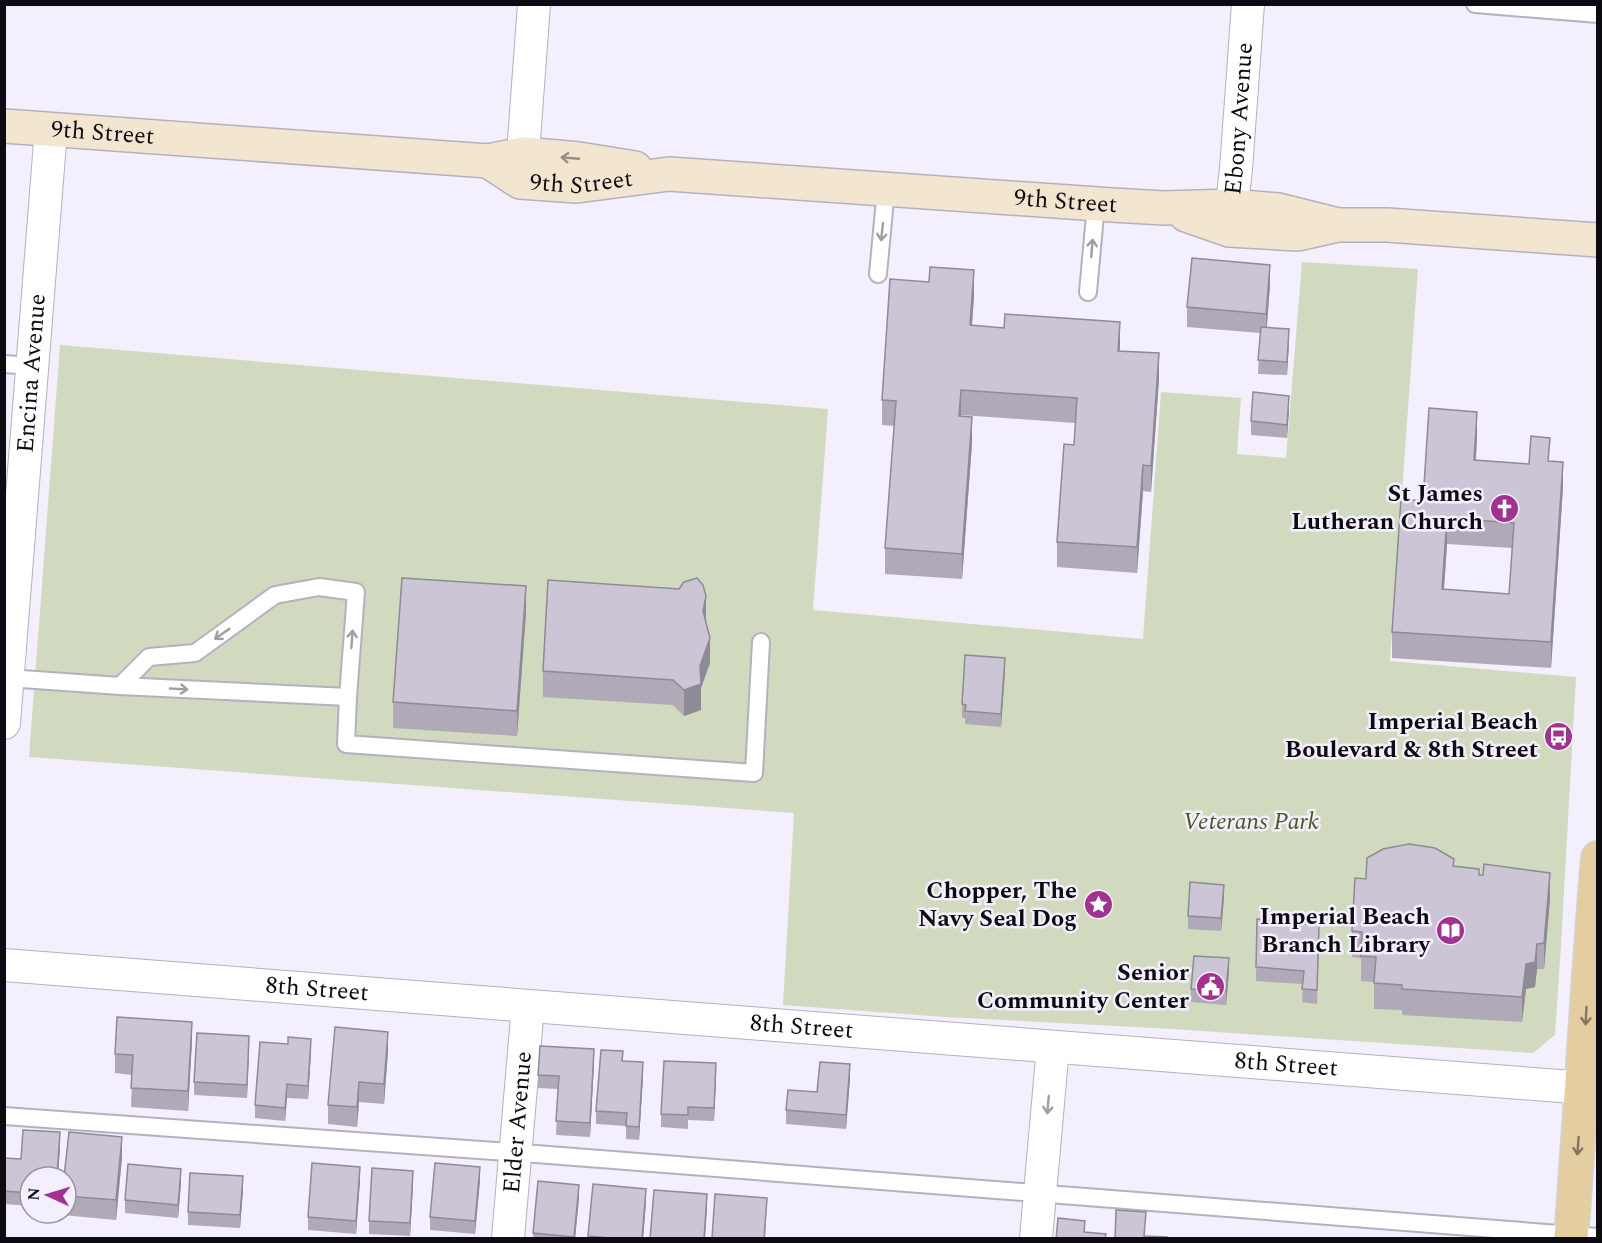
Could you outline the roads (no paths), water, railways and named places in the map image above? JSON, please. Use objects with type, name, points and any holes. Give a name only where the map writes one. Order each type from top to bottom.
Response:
[{"type":"main road","name":"9th Street","points":[[4,126],[488,160],[522,168],[577,186],[669,174],[1164,208],[1230,218],[1298,234],[1338,225],[1402,226],[1598,240]]},
{"type":"main road","points":[[1580,1237],[1590,1088],[1589,958],[1598,858]]},
{"type":"street","points":[[522,168],[534,4]]},
{"type":"street","name":"Ebony Avenue","points":[[1230,218],[1236,169],[1248,4]]},
{"type":"street","name":"Encina Avenue","points":[[4,723],[8,678],[18,365],[51,130]]},
{"type":"street","name":"8th Street","points":[[4,966],[1590,1088]]},
{"type":"street","name":"Elder Avenue","points":[[508,1239],[528,1006]]},
{"type":"street","points":[[1036,1239],[1053,1047]]},
{"type":"lane","points":[[1475,4],[1598,14]]},
{"type":"lane","points":[[878,274],[886,189]]},
{"type":"lane","points":[[1088,292],[1096,204]]},
{"type":"lane","points":[[120,686],[149,657],[195,653],[275,595],[319,587],[356,592],[346,744],[754,773],[761,642]]},
{"type":"lane","points":[[8,678],[348,697]]},
{"type":"lane","points":[[4,1116],[515,1152],[1580,1237]]},
{"type":"place","name":"St James Lutheran Church","points":[[1504,508]]},
{"type":"place","name":"Imperial Beach Boulevard & 8th Street","points":[[1559,736]]},
{"type":"place","name":"Chopper, The Navy Seal Dog","points":[[1098,905]]},
{"type":"place","name":"Imperial Beach Branch Library","points":[[1451,931]]},
{"type":"place","name":"Senior Community Center","points":[[1210,987]]},
{"type":"park label","name":"Veterans Park","points":[[1251,822]]}]
